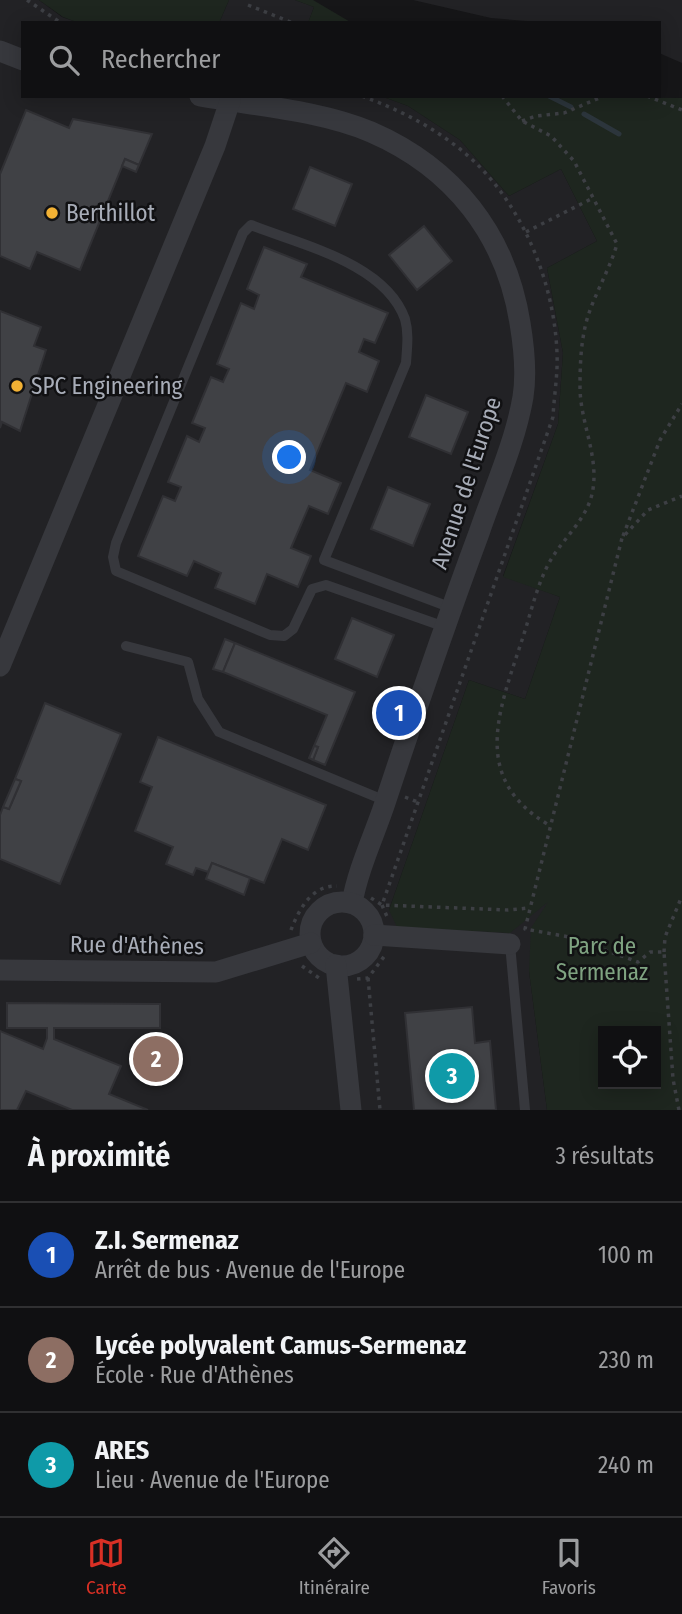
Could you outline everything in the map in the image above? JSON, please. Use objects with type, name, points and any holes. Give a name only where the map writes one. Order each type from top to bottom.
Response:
[{"type":"street","name":"Avenue de l'Europe","points":[[212,98],[335,120],[370,132],[402,148],[430,167],[471,207],[498,247],[510,276],[525,353],[523,397],[508,449],[353,897]]},
{"type":"street","points":[[0,666],[215,146],[230,101]]},
{"type":"street","points":[[351,1110],[338,972],[321,957],[311,943],[310,932],[319,911],[353,897],[382,935],[510,944]]},
{"type":"street","points":[[338,972],[366,955],[382,935]]},
{"type":"street","name":"Rue d'Athènes","points":[[0,970],[216,972],[311,943]]},
{"type":"lane","points":[[251,225],[360,268],[392,295],[405,319],[408,335],[406,363],[324,560],[448,617],[326,585],[312,589],[293,629],[284,636],[270,635],[116,571],[113,557],[116,543],[243,233],[251,225]]},
{"type":"lane","points":[[126,646],[188,662],[198,699],[219,732],[386,801]]},
{"type":"lane","points":[[510,944],[525,1110]]},
{"type":"path","points":[[27,0],[58,21]]},
{"type":"path","points":[[248,5],[288,21]]},
{"type":"path","points":[[504,98],[522,121],[551,136],[574,161],[617,244],[589,314],[582,349],[582,418],[595,472],[590,501],[576,527],[550,562],[497,722],[495,750],[501,773],[516,797],[550,825]]},
{"type":"path","points":[[522,121],[565,113],[599,98]]},
{"type":"path","points":[[652,98],[682,110]]},
{"type":"path","points":[[525,232],[593,198]]},
{"type":"path","points":[[664,952],[650,952],[638,962],[569,937],[525,929],[622,538],[660,440],[682,404]]},
{"type":"path","points":[[622,538],[648,510],[682,496]]},
{"type":"path","points":[[368,978],[338,972],[321,980],[290,957],[287,950],[299,910],[314,893],[330,886],[353,897],[382,905],[508,910],[530,908]]},
{"type":"path","points":[[680,1110],[673,1079],[664,952],[665,937],[682,896]]},
{"type":"path","points":[[380,1110],[368,978],[386,953],[382,935],[389,921],[382,905]]},
{"type":"shaded area","points":[[0,0],[39,0],[62,17],[73,21],[21,21],[21,98],[386,98],[408,106],[460,140],[509,196],[561,169],[597,241],[547,268],[563,353],[558,424],[503,576],[560,597],[525,699],[469,680],[389,910],[550,900],[529,971],[547,1110],[0,1110]]},
{"type":"shaded area","points":[[229,0],[295,0],[314,7],[309,21],[220,21]]},
{"type":"shaded area","points":[[413,0],[682,0],[682,63],[661,54],[661,21],[528,21],[491,18]]},
{"type":"green space","points":[[39,0],[229,0],[220,21],[74,21],[63,17]]},
{"type":"green space","points":[[295,0],[313,0],[349,21],[309,21],[314,7]]},
{"type":"green space","name":"Parc de Sermenaz","points":[[386,98],[682,98],[682,1110],[547,1110],[529,971],[531,928],[548,902],[510,933],[397,927],[389,910],[469,680],[525,699],[560,597],[503,577],[558,424],[563,353],[547,268],[597,241],[561,169],[509,196],[460,140],[408,106]]},
{"type":"building","name":"Berthillot","points":[[26,110],[69,128],[73,119],[152,134],[139,165],[125,159],[80,270],[37,252],[30,269],[0,256],[0,174]]},
{"type":"building","points":[[125,159],[139,165],[136,172],[122,166]]},
{"type":"building","points":[[310,167],[352,184],[335,226],[293,209]]},
{"type":"building","points":[[424,226],[452,261],[417,290],[389,255]]},
{"type":"building","points":[[264,247],[307,264],[301,277],[388,313],[375,343],[364,339],[359,352],[379,361],[367,392],[346,383],[310,470],[341,483],[328,514],[309,506],[291,548],[311,556],[298,587],[267,574],[255,604],[215,588],[221,573],[194,561],[187,576],[138,556],[163,496],[175,501],[181,487],[168,482],[187,436],[199,442],[205,428],[192,423],[211,377],[223,382],[229,369],[217,364],[241,303],[254,309],[259,295],[247,289]]},
{"type":"building","name":"SPC Engineering","points":[[0,311],[41,327],[34,346],[46,350],[20,431],[2,422],[0,428]]},
{"type":"building","points":[[426,395],[468,412],[451,454],[409,437]]},
{"type":"building","points":[[388,487],[430,504],[413,546],[371,529]]},
{"type":"building","points":[[352,618],[394,635],[377,677],[335,659]]},
{"type":"building","points":[[225,639],[235,643],[223,672],[213,669]]},
{"type":"building","points":[[235,643],[355,692],[325,765],[313,760],[318,747],[314,746],[327,715],[223,672]]},
{"type":"building","points":[[45,703],[121,734],[60,884],[0,859],[0,815],[3,807],[9,809],[21,781],[15,779]]},
{"type":"building","points":[[158,737],[326,805],[308,850],[282,839],[264,883],[212,863],[208,872],[196,868],[193,875],[166,864],[173,847],[135,831],[152,787],[140,782]]},
{"type":"building","points":[[314,746],[318,747],[313,760],[309,758]]},
{"type":"building","points":[[15,779],[21,781],[9,809],[3,807]]},
{"type":"building","points":[[212,863],[250,878],[244,895],[206,879]]},
{"type":"building","points":[[7,1003],[160,1004],[160,1028],[54,1028],[54,1039],[121,1066],[109,1094],[148,1110],[72,1110],[26,1091],[17,1110],[0,1110],[0,1031],[43,1049],[47,1038],[47,1028],[7,1028]]},
{"type":"building","points":[[472,1007],[475,1043],[490,1041],[496,1110],[414,1110],[405,1013]]},
{"type":"waterway","points":[[553,98],[571,107]]},
{"type":"waterway","points":[[584,114],[619,134]]},
{"type":"place","name":"Berthillot","points":[[52,213]]},
{"type":"place","name":"SPC Engineering","points":[[17,386]]},
{"type":"place","name":"Z.I. Sermenaz","points":[[399,713]]},
{"type":"place","name":"Lycée polyvalent Camus-Sermenaz","points":[[156,1059]]},
{"type":"place","name":"ARES","points":[[452,1076]]}]
